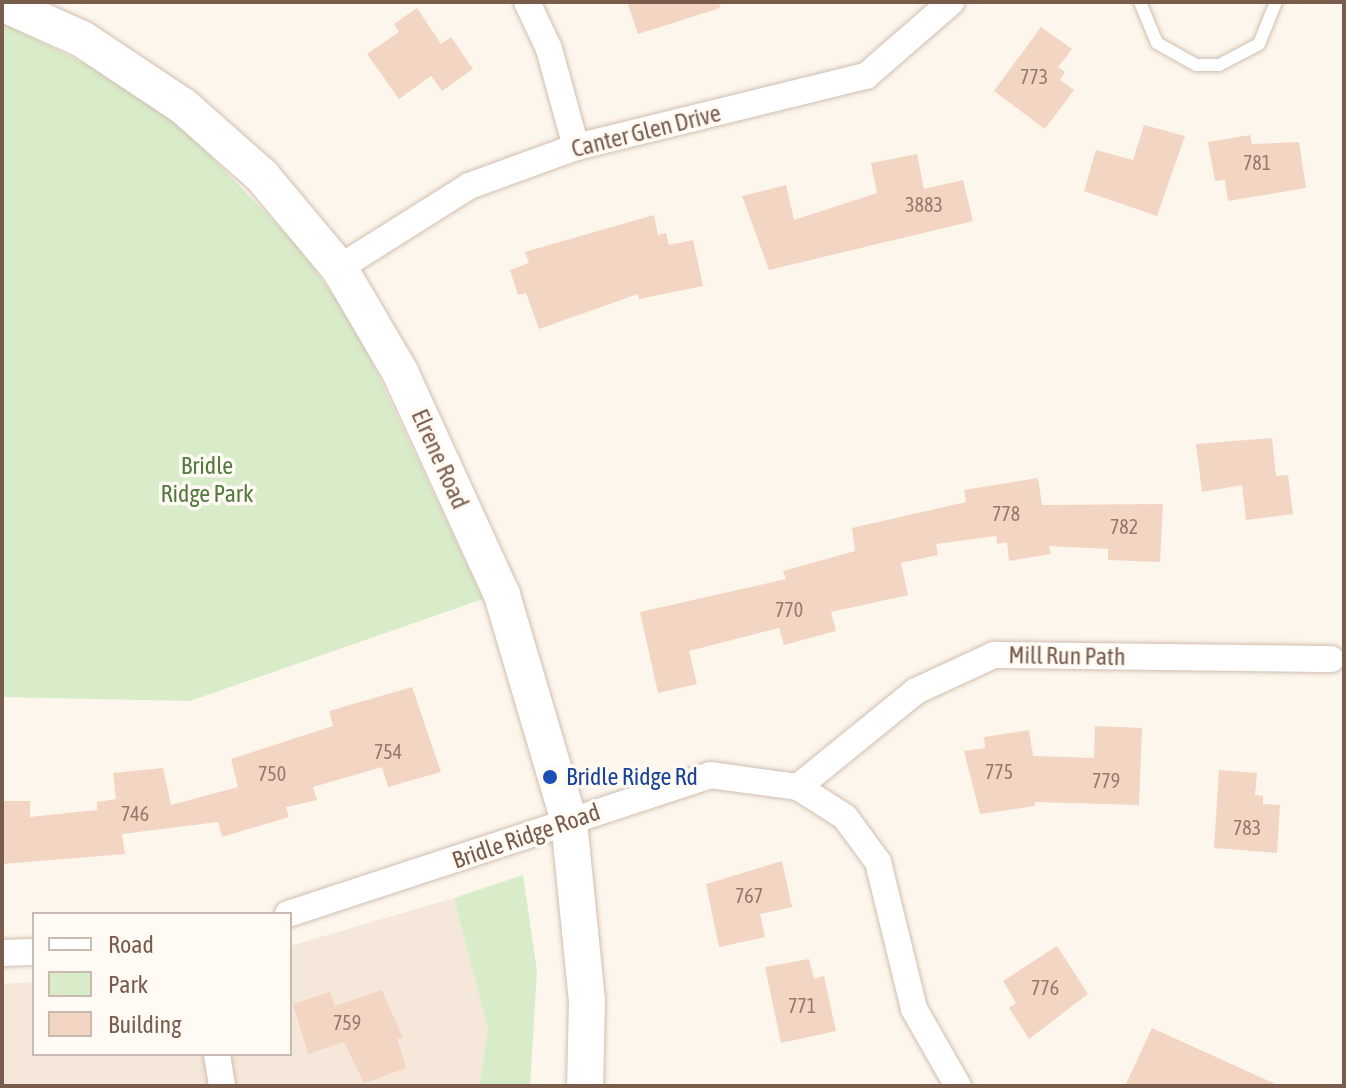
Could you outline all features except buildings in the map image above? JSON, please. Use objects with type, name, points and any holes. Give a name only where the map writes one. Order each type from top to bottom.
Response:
[{"type":"street","points":[[527,2],[549,49],[576,147]]},
{"type":"street","name":"Canter Glen Drive","points":[[339,268],[469,186],[576,147],[866,76],[951,2]]},
{"type":"street","name":"Elrene Road","points":[[2,3],[82,39],[183,106],[262,176],[339,268],[400,372],[502,595],[569,821],[587,1001],[585,1086]]},
{"type":"street","name":"Mill Run Path","points":[[798,787],[916,691],[994,655],[1331,659]]},
{"type":"street","name":"Bridle Ridge Road","points":[[292,913],[710,775],[798,787],[845,817],[878,862],[914,1009],[958,1086]]},
{"type":"street","points":[[2,953],[32,952]]},
{"type":"street","points":[[217,1056],[222,1086]]},
{"type":"lane","points":[[1140,2],[1157,43],[1196,65],[1230,61],[1259,44],[1276,2]]},
{"type":"shaded area","points":[[454,898],[488,1030],[479,1086],[2,1086],[2,984],[32,982],[32,1056],[292,1056],[292,945]]},
{"type":"green space","name":"Bridle Ridge Park","points":[[2,23],[105,74],[179,124],[296,244],[354,324],[483,599],[190,701],[2,697]]},
{"type":"green space","points":[[523,875],[537,971],[530,1086],[479,1086],[488,1030],[454,898]]},
{"type":"place","name":"Bridle Ridge Rd","points":[[550,777]]}]
